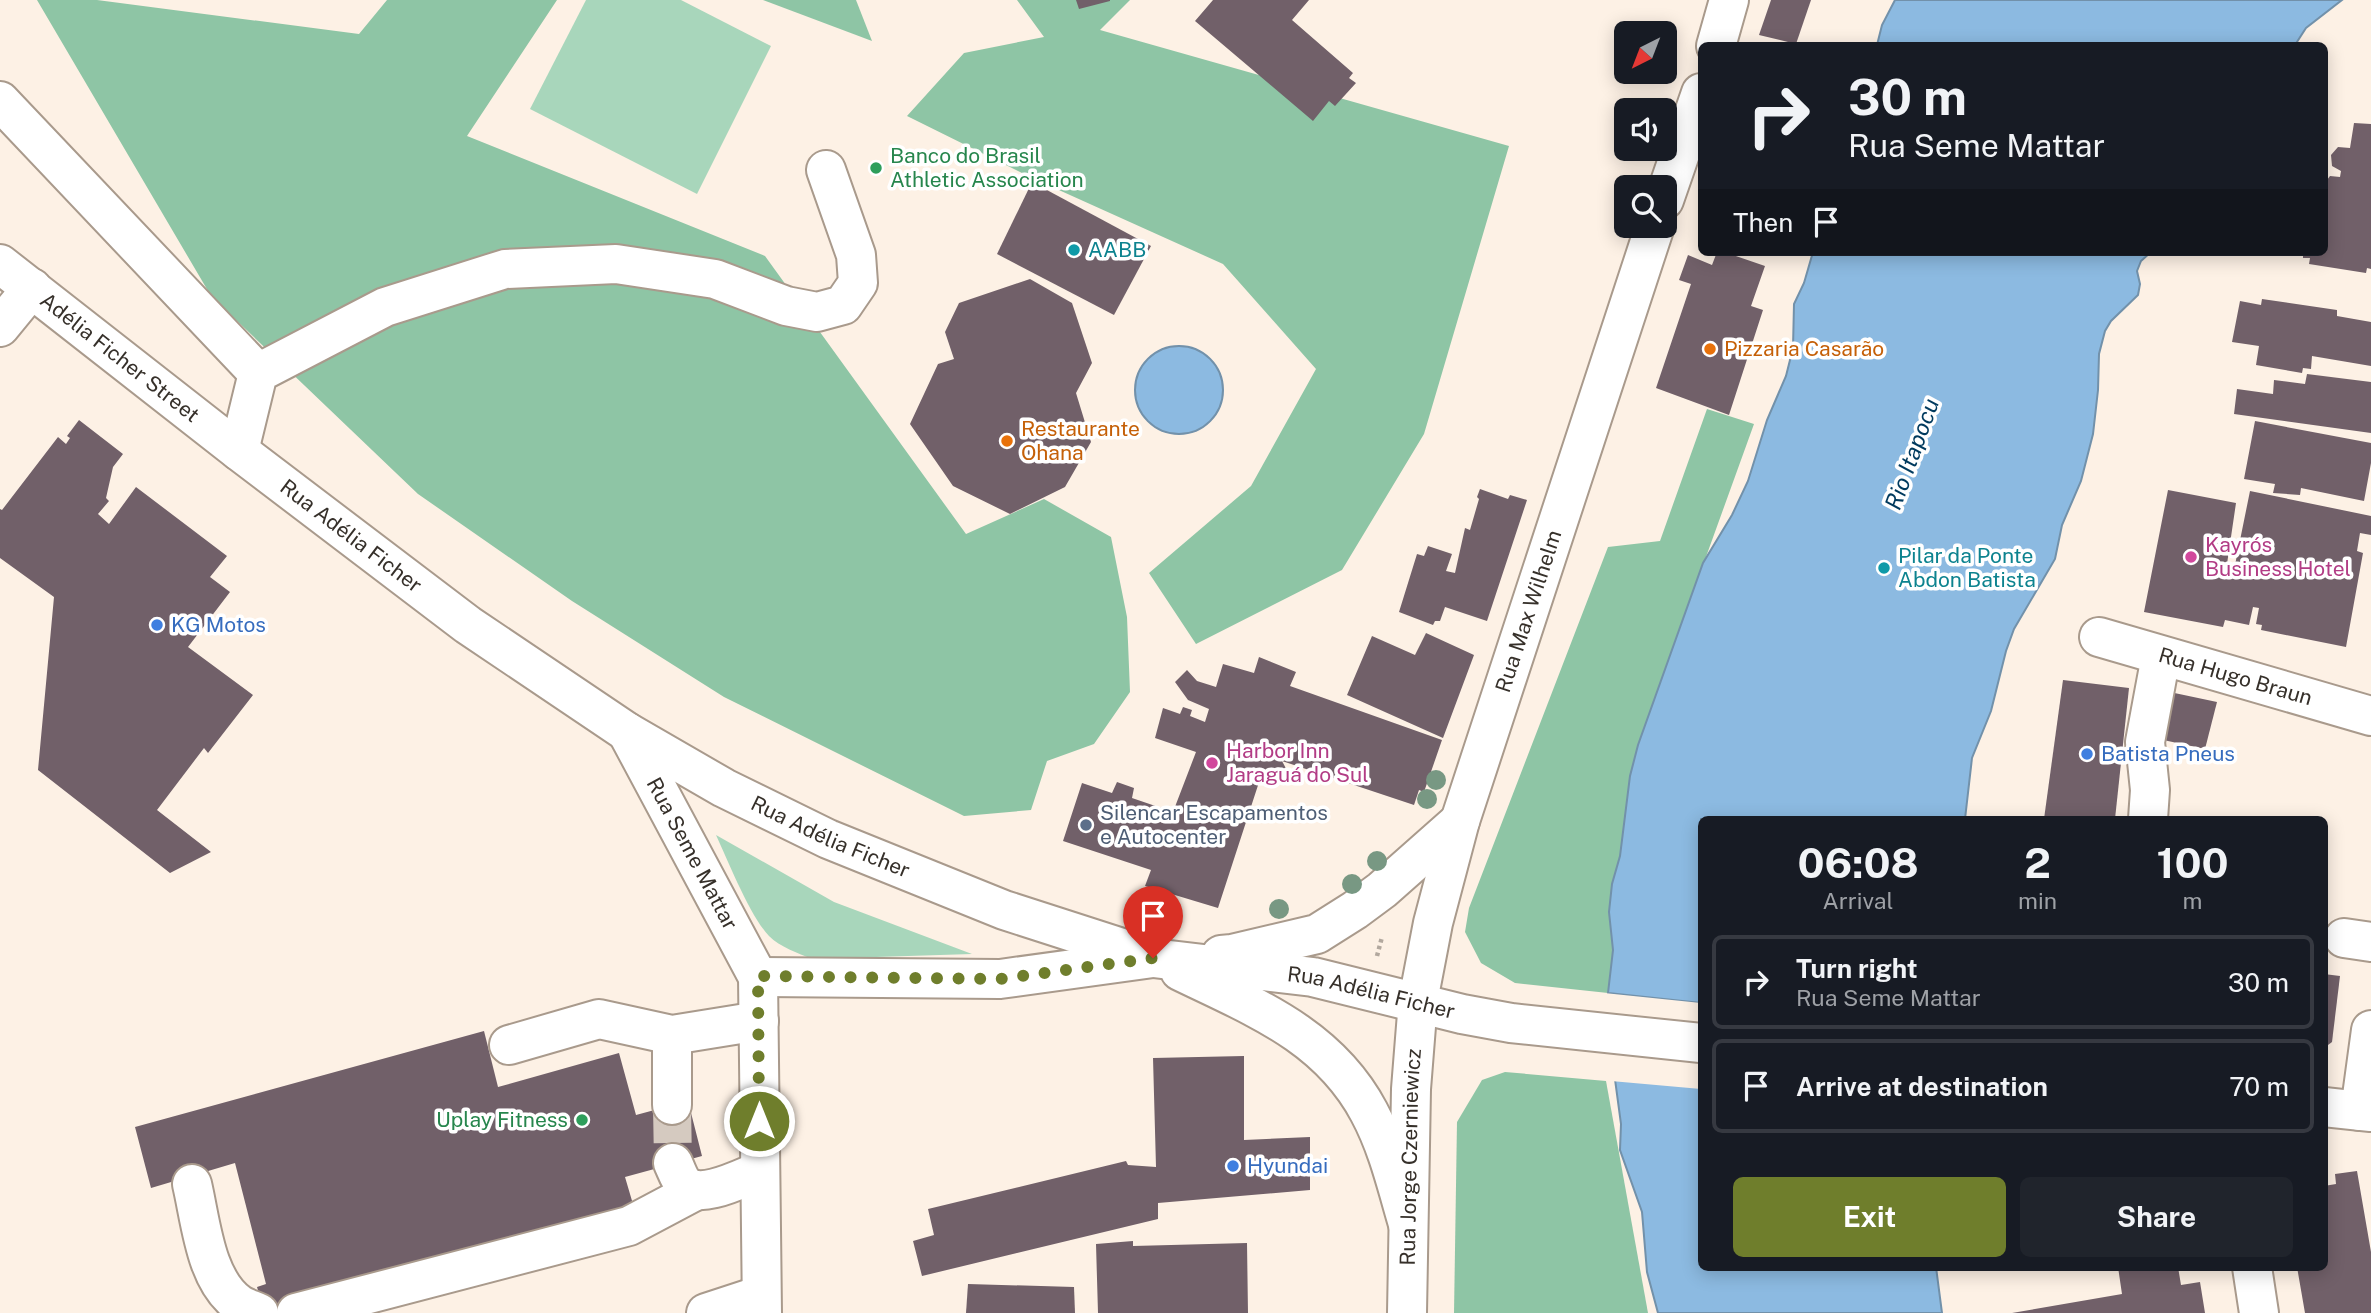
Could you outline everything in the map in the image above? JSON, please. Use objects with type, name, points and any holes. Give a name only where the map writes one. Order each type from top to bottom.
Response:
[{"type":"main road","points":[[1717,42],[1729,0]]},
{"type":"main road","points":[[0,101],[258,373]]},
{"type":"main road","points":[[1673,175],[1698,102]]},
{"type":"main road","points":[[239,451],[258,373],[384,307],[505,269],[616,264],[715,279],[786,306],[817,312],[843,305],[858,284],[856,255],[827,170]]},
{"type":"main road","name":"Rua Max Wilhelm","points":[[1418,1001],[1433,923],[1460,821],[1651,238]]},
{"type":"main road","name":"Adélia Ficher Street","points":[[0,264],[239,451]]},
{"type":"main road","points":[[0,327],[32,288]]},
{"type":"main road","name":"Rua Adélia Ficher","points":[[239,451],[468,625],[627,732],[724,788],[828,839],[1004,910],[1153,958],[1313,977],[1462,1014],[1511,1023],[1698,1043]]},
{"type":"main road","name":"Rua Hugo Braun","points":[[2099,637],[2371,716]]},
{"type":"main road","points":[[2148,816],[2150,790],[2145,742],[2161,656]]},
{"type":"main road","name":"Rua Seme Mattar","points":[[627,732],[758,976],[761,1304]]},
{"type":"main road","points":[[758,976],[1000,979],[1153,958],[1233,954],[1317,934],[1382,890],[1460,821]]},
{"type":"main road","points":[[1153,958],[1287,1024],[1320,1048],[1351,1082],[1370,1113],[1385,1148],[1408,1224]]},
{"type":"main road","name":"Rua Jorge Czerniewicz","points":[[1407,1313],[1411,1089],[1418,1001]]},
{"type":"main road","points":[[509,1045],[599,1019],[673,1035],[759,1021]]},
{"type":"main road","points":[[2352,1110],[2371,1030]]},
{"type":"main road","points":[[672,1105],[673,1035]]},
{"type":"main road","points":[[296,1313],[629,1226],[684,1177],[710,1189],[760,1171]]},
{"type":"main road","points":[[192,1184],[212,1270],[225,1291],[240,1305],[259,1313]]},
{"type":"main road","points":[[2253,1271],[2259,1313]]},
{"type":"main road","points":[[706,1313],[761,1304]]},
{"type":"green space","points":[[37,0],[97,0],[359,34],[387,0],[557,0],[467,136],[765,256],[966,534],[1044,499],[1111,537],[1127,617],[1130,692],[1094,744],[1047,761],[1031,810],[964,816],[724,697],[572,601],[418,494],[211,296]]},
{"type":"green space","points":[[586,0],[681,0],[771,46],[697,194],[530,109]]},
{"type":"green space","points":[[763,0],[856,0],[872,41]]},
{"type":"green space","points":[[1017,0],[1130,0],[1100,30],[1509,146],[1424,434],[1342,570],[1196,644],[1149,573],[1251,486],[1316,369],[1223,264],[1030,177],[907,116],[964,53],[1044,37]]},
{"type":"green space","points":[[1707,409],[1754,424],[1638,745],[1630,776],[1620,856],[1612,884],[1609,912],[1613,950],[1608,993],[1515,983],[1481,963],[1465,932],[1469,908],[1608,547],[1660,541]]},
{"type":"green space","points":[[716,835],[834,902],[972,954],[812,959],[789,949],[773,940],[754,915]]},
{"type":"green space","points":[[1505,1072],[1606,1081],[1648,1313],[1454,1313],[1457,1122],[1482,1080]]},
{"type":"water","points":[[1895,0],[2342,0],[2306,28],[2297,42],[1878,42],[1882,25]]},
{"type":"water","name":"Rio Itapocu","points":[[1812,256],[2147,256],[2137,271],[2140,284],[2138,295],[2111,321],[2105,331],[2099,354],[2093,434],[2081,481],[2062,525],[2055,559],[2014,629],[2006,651],[1991,711],[1972,758],[1965,816],[1698,816],[1698,1003],[1608,993],[1613,950],[1609,912],[1612,884],[1620,856],[1630,776],[1638,745],[1703,563],[1732,515],[1748,481],[1767,420],[1786,376],[1793,348],[1794,304]]},
{"type":"water","points":[[1170,346],[1188,346],[1204,353],[1216,365],[1223,381],[1223,399],[1216,415],[1204,427],[1188,434],[1170,434],[1154,427],[1142,415],[1135,399],[1135,381],[1142,365],[1154,353]]},
{"type":"water","points":[[1614,1072],[1698,1082],[1698,1271],[1937,1271],[1942,1313],[1658,1313],[1647,1272],[1642,1212],[1620,1150],[1621,1124]]},
{"type":"pier","points":[[1604,993],[1698,1003],[1698,1007],[1608,996]]},
{"type":"pier","points":[[1612,1069],[1698,1078],[1698,1089],[1611,1081]]},
{"type":"building","points":[[1076,0],[1110,0],[1110,1],[1079,9]]},
{"type":"building","points":[[1213,0],[1309,0],[1292,20],[1353,73],[1349,78],[1356,83],[1335,106],[1329,101],[1313,121],[1195,21]]},
{"type":"building","points":[[1771,0],[1811,0],[1797,42],[1759,35]]},
{"type":"building","points":[[2354,123],[2371,124],[2371,269],[2367,268],[2366,273],[2309,264],[2310,258],[2303,258],[2328,256],[2328,179],[2330,176],[2340,177],[2341,171],[2332,166],[2331,155],[2338,147],[2350,148]]},
{"type":"building","name":"AABB","points":[[1032,182],[1151,246],[1114,315],[997,254]]},
{"type":"building","name":"Pizzaria Casarão","points":[[1688,255],[1712,265],[1715,256],[1736,256],[1765,266],[1751,306],[1763,310],[1729,415],[1656,388],[1691,284],[1679,280]]},
{"type":"building","points":[[1030,279],[1072,303],[1092,363],[1076,393],[1091,442],[1065,487],[1010,514],[953,486],[910,424],[938,364],[954,359],[945,332],[959,303]]},
{"type":"building","points":[[2262,299],[2337,310],[2337,316],[2371,322],[2371,366],[2312,356],[2311,369],[2303,368],[2302,373],[2256,365],[2259,346],[2232,342],[2240,301],[2261,305]]},
{"type":"building","points":[[2307,374],[2371,382],[2371,433],[2234,414],[2237,389],[2273,394],[2274,380],[2305,384]]},
{"type":"building","points":[[79,420],[123,454],[113,467],[106,498],[109,501],[98,514],[109,524],[136,487],[227,556],[210,577],[230,592],[188,647],[253,695],[208,753],[204,748],[157,810],[211,852],[170,873],[38,770],[54,597],[0,558],[0,509],[2,510],[58,437],[66,444],[70,438],[67,436]]},
{"type":"building","points":[[2255,421],[2371,443],[2371,463],[2364,501],[2301,488],[2300,495],[2273,493],[2275,484],[2244,479]]},
{"type":"building","points":[[1480,489],[1508,499],[1510,495],[1527,500],[1487,621],[1445,607],[1440,621],[1435,621],[1433,625],[1399,612],[1417,554],[1424,556],[1428,546],[1452,554],[1446,571],[1455,573],[1465,528],[1470,530]]},
{"type":"building","points":[[2168,490],[2236,503],[2227,564],[2235,565],[2250,491],[2371,516],[2371,535],[2360,533],[2357,551],[2363,553],[2346,647],[2261,630],[2262,625],[2256,624],[2259,608],[2253,607],[2249,625],[2225,620],[2223,627],[2144,612]]},
{"type":"building","points":[[1426,633],[1474,655],[1443,738],[1347,695],[1372,636],[1415,655]]},
{"type":"building","points":[[1259,657],[1296,672],[1290,686],[1442,740],[1424,792],[1419,790],[1414,805],[1282,761],[1290,776],[1269,788],[1262,773],[1218,908],[1145,886],[1151,870],[1063,841],[1082,783],[1112,793],[1117,782],[1134,788],[1132,798],[1173,812],[1196,752],[1155,738],[1163,708],[1180,714],[1183,707],[1192,710],[1190,716],[1205,722],[1209,709],[1188,700],[1175,682],[1187,670],[1197,681],[1216,687],[1223,664],[1254,673]]},
{"type":"building","name":"Batista Pneus","points":[[2063,680],[2129,688],[2115,816],[2044,816]]},
{"type":"building","points":[[2165,691],[2217,702],[2205,749],[2154,738]]},
{"type":"building","points":[[2328,974],[2340,976],[2332,1042],[2328,1045]]},
{"type":"building","points":[[484,1031],[498,1087],[619,1053],[636,1115],[688,1101],[702,1156],[625,1177],[635,1211],[274,1309],[262,1304],[257,1287],[266,1284],[235,1163],[151,1188],[135,1127]]},
{"type":"building","name":"Hyundai","points":[[1244,1056],[1244,1140],[1310,1137],[1310,1190],[1158,1203],[1158,1219],[922,1276],[913,1241],[934,1235],[928,1209],[1126,1161],[1128,1165],[1156,1167],[1153,1058]]},
{"type":"building","points":[[2357,1171],[2371,1252],[2371,1313],[2305,1313],[2298,1271],[2328,1271],[2328,1185],[2336,1184],[2335,1174]]},
{"type":"building","points":[[1133,1241],[1133,1246],[1247,1243],[1248,1313],[1098,1313],[1096,1244]]},
{"type":"building","points":[[2119,1271],[2179,1271],[2181,1285],[2200,1282],[2205,1313],[2012,1313],[2122,1294]]},
{"type":"building","points":[[968,1284],[1074,1287],[1075,1313],[966,1313]]},
{"type":"tunnel","points":[[672,1105],[673,1163]]},
{"type":"place","name":"Banco do Brasil Athletic Association","points":[[876,168]]},
{"type":"place","name":"AABB","points":[[1074,250]]},
{"type":"place","name":"Pizzaria Casarão","points":[[1710,349]]},
{"type":"place","name":"Restaurante Ohana","points":[[1007,441]]},
{"type":"place","name":"Kayrós Business Hotel","points":[[2191,557]]},
{"type":"place","name":"Pilar da Ponte Abdon Batista","points":[[1884,568]]},
{"type":"place","name":"KG Motos","points":[[157,625]]},
{"type":"place","name":"Batista Pneus","points":[[2087,754]]},
{"type":"place","name":"Harbor Inn Jaraguá do Sul","points":[[1212,763]]},
{"type":"place","name":"Silencar Escapamentos e Autocenter","points":[[1086,825]]},
{"type":"place","name":"Uplay Fitness","points":[[582,1120]]},
{"type":"place","name":"Hyundai","points":[[1233,1166]]},
{"type":"route","points":[[759,1121],[758,976],[1000,979],[1153,958]]}]
